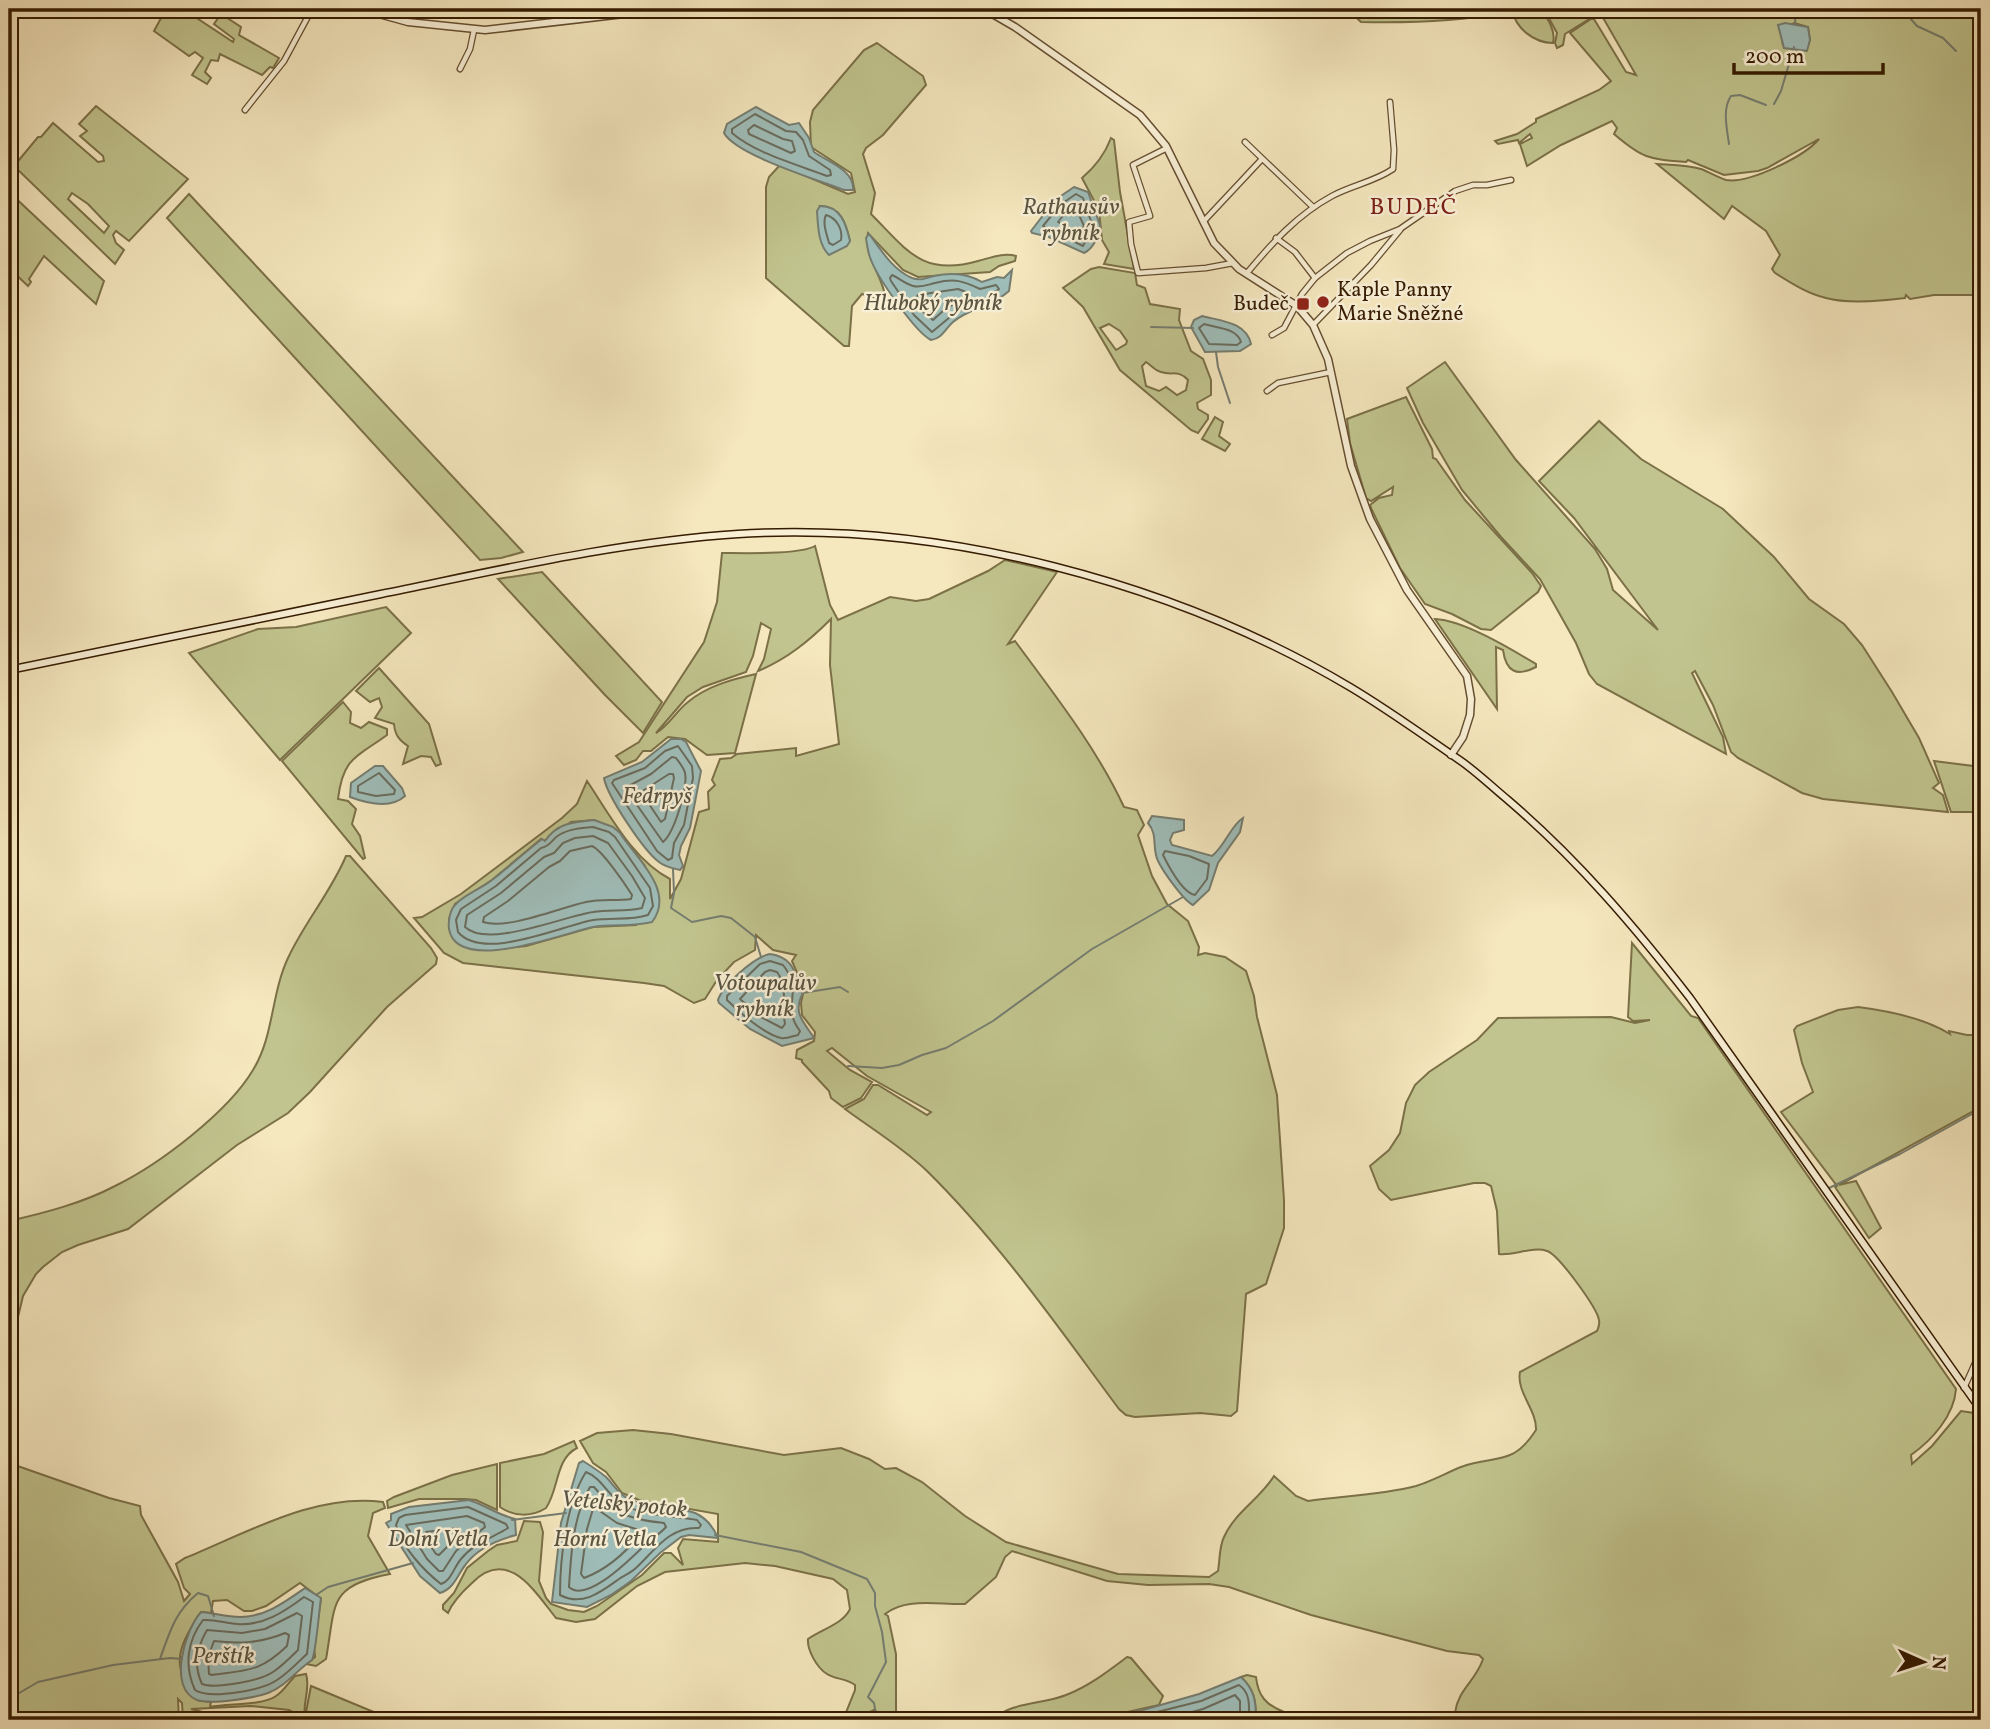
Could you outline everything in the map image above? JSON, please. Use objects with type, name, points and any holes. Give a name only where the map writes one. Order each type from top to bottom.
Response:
[{"type":"main road","points":[[9,17],[15,9]]},
{"type":"main road","points":[[361,9],[408,22],[474,30],[529,27],[667,9]]},
{"type":"main road","points":[[984,9],[1015,27],[1147,121],[1167,148],[1214,243],[1233,263],[1297,306],[1313,326],[1324,346],[1332,372],[1351,466],[1370,519],[1407,590],[1466,676],[1470,692],[1470,715],[1463,737],[1451,755]]},
{"type":"main road","points":[[9,670],[597,551],[738,534],[909,540],[1054,567],[1142,592],[1245,633],[1350,687],[1476,773],[1553,841],[1642,936],[1690,998],[1981,1410]]},
{"type":"street","points":[[245,110],[284,61],[312,9]]},
{"type":"street","points":[[460,69],[472,43],[474,30]]},
{"type":"street","points":[[1247,273],[1276,238],[1313,207],[1352,187],[1380,178],[1393,169],[1390,102]]},
{"type":"street","points":[[1245,142],[1313,207]]},
{"type":"street","points":[[1167,148],[1133,165],[1150,216],[1129,222],[1138,273],[1206,268],[1233,263]]},
{"type":"street","points":[[1202,223],[1262,159]]},
{"type":"street","points":[[1272,335],[1284,328],[1315,278],[1347,253],[1370,240],[1400,229],[1455,191],[1473,185],[1511,180]]},
{"type":"street","points":[[1313,326],[1371,265],[1400,229]]},
{"type":"street","points":[[1276,238],[1295,252],[1315,278]]},
{"type":"street","points":[[1266,391],[1278,383],[1332,372]]},
{"type":"street","points":[[1964,1389],[1981,1350]]},
{"type":"green space","points":[[166,9],[183,9],[233,42],[234,39],[214,24],[221,14],[241,27],[239,35],[279,58],[273,68],[270,67],[262,75],[220,54],[218,61],[211,60],[205,72],[211,78],[207,84],[192,75],[203,58],[195,52],[189,56],[154,31]]},
{"type":"green space","points":[[1347,9],[1502,9],[1501,13],[1466,18],[1361,22]]},
{"type":"green space","points":[[1512,9],[1541,9],[1549,21],[1553,43],[1526,33],[1517,22]]},
{"type":"green space","points":[[1544,9],[1590,9],[1594,16],[1565,34],[1563,45],[1557,48],[1557,33]]},
{"type":"green space","points":[[1598,9],[1955,9],[1964,18],[1981,9],[1981,295],[1934,295],[1910,299],[1906,295],[1905,298],[1855,301],[1835,300],[1813,294],[1787,281],[1772,269],[1780,255],[1766,231],[1732,206],[1724,219],[1657,164],[1696,168],[1726,180],[1736,180],[1776,167],[1802,153],[1819,139],[1767,168],[1724,175],[1688,160],[1663,160],[1640,153],[1614,134],[1617,128],[1612,121],[1561,145],[1527,166],[1520,144],[1532,138],[1530,134],[1519,143],[1518,140],[1498,144],[1495,141],[1517,134],[1536,122],[1536,119],[1599,90],[1611,81],[1570,33],[1591,19],[1594,19],[1626,72],[1636,75]],"holes":[[[1794,23],[1808,27],[1810,40],[1783,45],[1781,32]]]},
{"type":"green space","points":[[877,43],[923,76],[926,85],[863,154],[875,193],[871,214],[906,249],[929,263],[959,265],[1002,255],[1016,256],[1015,261],[990,272],[918,277],[903,270],[868,233],[868,251],[882,283],[886,301],[862,294],[852,306],[849,346],[844,346],[766,278],[766,187],[769,177],[780,165],[848,194],[855,192],[851,173],[811,147],[810,122],[813,110],[864,50]],"holes":[[[820,206],[838,213],[844,222],[850,241],[843,247]]]},
{"type":"green space","points":[[96,106],[188,179],[129,241],[116,231],[113,235],[116,243],[124,250],[115,264],[14,166],[53,123],[98,162],[104,161],[103,156],[80,136],[87,131],[79,124]],"holes":[[[72,193],[88,204],[109,226],[104,233],[68,199]]]},
{"type":"green space","points":[[1111,138],[1114,140],[1134,269],[1104,264],[1109,252],[1102,240],[1099,210],[1082,178],[1099,160]]},
{"type":"green space","points":[[9,192],[104,281],[96,304],[44,256],[29,279],[31,282],[28,286],[9,268]]},
{"type":"green space","points":[[189,194],[523,552],[480,560],[167,218]]},
{"type":"green space","points":[[1099,267],[1135,273],[1137,285],[1145,288],[1150,304],[1180,309],[1179,320],[1191,351],[1203,359],[1211,380],[1211,395],[1197,403],[1198,409],[1208,415],[1198,433],[1120,370],[1083,307],[1063,288],[1091,269]],"holes":[[[1109,324],[1120,331],[1127,341],[1116,350],[1100,328]],[[1146,362],[1159,371],[1184,377],[1188,380],[1186,390],[1177,395],[1166,387],[1159,391],[1146,386],[1142,366]]]},
{"type":"green space","points":[[1445,362],[1516,460],[1595,549],[1607,569],[1613,590],[1658,630],[1574,518],[1539,481],[1599,421],[1641,459],[1723,509],[1774,557],[1809,599],[1844,624],[1862,645],[1919,738],[1939,783],[1933,788],[1943,795],[1948,812],[1823,799],[1802,793],[1738,758],[1731,752],[1713,705],[1695,671],[1692,673],[1723,737],[1726,754],[1597,684],[1589,674],[1576,643],[1540,579],[1462,490],[1423,423],[1407,388]]},
{"type":"green space","points":[[1406,397],[1432,449],[1433,458],[1465,500],[1541,586],[1538,592],[1491,630],[1481,629],[1425,604],[1400,568],[1370,505],[1379,498],[1392,495],[1393,487],[1371,501],[1366,498],[1350,443],[1347,419]]},
{"type":"green space","points":[[1215,417],[1223,422],[1219,436],[1230,444],[1225,451],[1202,439]]},
{"type":"green space","points":[[815,546],[830,605],[838,620],[890,597],[916,601],[929,599],[1005,560],[1057,572],[1008,644],[1015,641],[1059,701],[1101,763],[1124,807],[1137,810],[1144,825],[1138,835],[1152,876],[1167,904],[1188,921],[1199,947],[1198,955],[1205,953],[1225,957],[1246,971],[1277,1095],[1284,1228],[1266,1284],[1246,1294],[1237,1411],[1231,1416],[1200,1413],[1135,1417],[1126,1415],[1119,1409],[1027,1286],[953,1198],[907,1154],[845,1109],[864,1099],[873,1085],[878,1085],[927,1115],[931,1112],[867,1076],[832,1048],[827,1051],[850,1070],[872,1082],[861,1098],[843,1107],[831,1098],[829,1091],[802,1060],[796,1058],[797,1050],[814,1041],[815,1032],[802,1015],[804,989],[792,961],[796,955],[773,950],[756,935],[755,950],[734,962],[717,980],[705,999],[694,1003],[664,986],[463,963],[444,953],[414,918],[422,917],[461,894],[562,818],[577,804],[587,781],[634,849],[657,871],[670,879],[670,899],[681,879],[699,812],[709,809],[708,792],[715,785],[712,780],[720,759],[731,758],[737,754],[796,748],[796,756],[839,744],[830,665],[831,619],[797,649],[758,671],[764,659],[771,629],[761,623],[746,672],[703,687],[687,697],[656,733],[695,696],[712,687],[756,674],[735,753],[707,755],[685,739],[668,737],[651,751],[643,751],[636,760],[624,765],[616,756],[639,742],[704,642],[717,602],[722,553],[770,553]],"holes":[[[594,820],[620,833],[645,866],[636,925],[593,927],[526,946],[489,950],[449,919],[455,904],[492,880],[541,839],[544,841],[571,822]]]},
{"type":"green space","points":[[542,572],[662,702],[643,733],[498,579]]},
{"type":"green space","points":[[386,607],[411,633],[280,760],[189,653],[258,629],[296,627]]},
{"type":"green space","points":[[1435,619],[1459,624],[1487,636],[1536,664],[1536,667],[1523,672],[1510,668],[1503,650],[1496,647],[1497,709]]},
{"type":"green space","points":[[379,668],[429,724],[441,764],[436,766],[431,757],[421,756],[403,764],[408,746],[398,737],[394,724],[375,718],[382,707],[379,698],[370,702],[356,691]]},
{"type":"green space","points":[[343,702],[351,712],[350,723],[361,728],[369,722],[387,729],[387,735],[353,760],[340,785],[338,799],[348,801],[356,809],[352,824],[360,836],[365,858],[363,859],[282,761]]},
{"type":"green space","points":[[1934,761],[1981,767],[1981,812],[1951,812]]},
{"type":"green space","points":[[346,856],[350,856],[431,948],[437,958],[436,964],[387,1007],[288,1113],[237,1145],[128,1229],[62,1252],[43,1267],[23,1296],[9,1355],[9,1221],[77,1202],[133,1176],[172,1151],[227,1103],[242,1086],[260,1057],[282,972]]},
{"type":"green space","points":[[1632,943],[1691,1016],[1698,1018],[1956,1389],[1951,1409],[1941,1427],[1911,1455],[1912,1464],[1932,1446],[1961,1411],[1974,1413],[1981,1421],[1981,1720],[1465,1720],[1455,1713],[1463,1691],[1480,1667],[1483,1659],[1479,1655],[1447,1651],[1311,1615],[1229,1587],[1107,1581],[1012,1551],[1005,1557],[996,1577],[965,1604],[903,1605],[885,1614],[888,1616],[896,1654],[896,1720],[877,1720],[877,1712],[874,1710],[855,1720],[843,1720],[855,1685],[827,1674],[811,1653],[808,1639],[837,1622],[850,1609],[847,1590],[833,1579],[775,1566],[745,1563],[665,1572],[637,1586],[595,1619],[576,1622],[556,1618],[520,1577],[497,1569],[485,1573],[472,1583],[458,1597],[448,1613],[443,1609],[467,1568],[497,1545],[517,1541],[524,1521],[540,1522],[543,1532],[539,1581],[546,1598],[551,1604],[584,1612],[642,1575],[664,1553],[671,1553],[683,1565],[678,1548],[683,1539],[718,1542],[718,1514],[639,1500],[622,1493],[606,1472],[593,1463],[580,1441],[597,1433],[633,1430],[671,1434],[784,1455],[841,1448],[869,1459],[885,1469],[896,1468],[922,1482],[965,1516],[1006,1542],[1118,1574],[1209,1577],[1218,1571],[1221,1545],[1229,1528],[1274,1476],[1296,1496],[1308,1501],[1403,1489],[1461,1467],[1502,1458],[1519,1450],[1536,1430],[1533,1415],[1521,1387],[1520,1372],[1597,1331],[1597,1314],[1568,1271],[1547,1251],[1499,1254],[1497,1211],[1491,1186],[1474,1183],[1391,1200],[1379,1189],[1370,1166],[1389,1150],[1400,1133],[1406,1103],[1415,1085],[1429,1072],[1477,1040],[1498,1018],[1611,1017],[1635,1023],[1650,1020],[1633,1021],[1628,1017]]},
{"type":"green space","points":[[1858,1007],[1906,1016],[1950,1034],[1949,1031],[1981,1035],[1981,1107],[1839,1185],[1856,1181],[1881,1228],[1869,1238],[1835,1187],[1837,1186],[1781,1112],[1813,1092],[1794,1030],[1797,1026],[1838,1010]]},
{"type":"green space","points":[[574,1441],[577,1448],[565,1459],[546,1508],[523,1515],[500,1507],[500,1463],[544,1454]]},
{"type":"green space","points":[[9,1463],[140,1506],[141,1515],[178,1582],[184,1601],[190,1594],[184,1588],[176,1564],[185,1558],[306,1509],[332,1503],[383,1502],[385,1508],[373,1513],[368,1536],[390,1574],[355,1585],[338,1600],[326,1659],[316,1666],[306,1664],[315,1657],[314,1646],[321,1599],[300,1583],[266,1606],[252,1611],[244,1611],[227,1600],[213,1601],[211,1613],[201,1612],[189,1632],[182,1647],[180,1663],[197,1700],[211,1702],[210,1707],[270,1699],[281,1692],[295,1676],[306,1674],[308,1685],[305,1717],[311,1686],[393,1720],[292,1720],[293,1712],[289,1710],[251,1706],[191,1709],[203,1712],[204,1720],[183,1720],[182,1703],[178,1699],[179,1720],[9,1720]]},
{"type":"green space","points":[[497,1464],[497,1510],[476,1500],[465,1499],[419,1499],[388,1508],[387,1501],[394,1497],[452,1475]]},
{"type":"green space","points":[[1127,1657],[1131,1658],[1163,1696],[1159,1705],[1118,1714],[1117,1720],[992,1720],[1009,1709],[1057,1698],[1074,1691]]},
{"type":"green space","points":[[1241,1677],[1256,1677],[1264,1699],[1284,1712],[1287,1720],[1256,1720],[1254,1697]]},
{"type":"water","points":[[1785,23],[1808,27],[1810,40],[1807,51],[1784,48],[1778,25]]},
{"type":"water","points":[[756,107],[789,125],[799,123],[814,152],[845,172],[853,190],[844,190],[779,166],[744,150],[732,141],[724,133],[727,124]]},
{"type":"water","name":"Rathausův rybník","points":[[1074,187],[1088,192],[1100,225],[1095,241],[1084,253],[1031,231],[1055,200]]},
{"type":"water","points":[[820,206],[838,213],[850,241],[847,246],[829,255],[819,234],[817,211]]},
{"type":"water","name":"Hluboký rybník","points":[[869,234],[893,265],[912,278],[953,274],[965,275],[982,282],[997,277],[1004,278],[1012,270],[1009,291],[959,317],[941,335],[931,340],[907,316],[881,279],[869,255],[866,238]]},
{"type":"water","points":[[1202,316],[1238,327],[1244,331],[1251,344],[1240,351],[1205,352],[1191,327],[1194,320]]},
{"type":"water","name":"Fedrpyš","points":[[671,739],[686,742],[701,771],[690,828],[679,855],[683,866],[680,870],[661,864],[652,856],[619,810],[604,778],[642,762]]},
{"type":"water","points":[[375,766],[383,766],[402,788],[405,796],[386,804],[350,797],[351,783]]},
{"type":"water","points":[[1152,816],[1184,820],[1184,830],[1173,833],[1170,840],[1172,845],[1212,856],[1243,818],[1240,832],[1218,863],[1209,890],[1193,905],[1166,875],[1158,860],[1154,835],[1148,823]]},
{"type":"water","points":[[594,820],[613,827],[620,833],[651,875],[659,899],[658,910],[652,922],[593,927],[514,948],[471,949],[456,943],[449,929],[449,922],[452,909],[460,900],[488,883],[560,827]]},
{"type":"water","name":"Votoupalův rybník","points":[[770,954],[784,959],[792,968],[803,993],[799,1012],[814,1038],[782,1046],[750,1029],[719,1003],[721,994],[732,980],[756,960]]},
{"type":"water","name":"Horní Vetla","points":[[583,1461],[606,1477],[629,1499],[642,1504],[691,1511],[701,1516],[718,1538],[689,1535],[681,1537],[631,1581],[587,1607],[552,1602],[561,1523],[579,1463]]},
{"type":"water","name":"Dolní Vetla","points":[[469,1500],[515,1519],[516,1535],[495,1542],[476,1553],[452,1585],[440,1593],[420,1576],[386,1523],[391,1520],[391,1514],[409,1507]]},
{"type":"water","name":"Perštík","points":[[305,1588],[321,1598],[312,1660],[280,1686],[262,1695],[212,1702],[197,1700],[188,1694],[181,1672],[182,1658],[189,1632],[201,1612],[235,1617],[258,1614],[274,1608]]},
{"type":"water","points":[[1241,1677],[1254,1697],[1256,1720],[1117,1720],[1118,1714],[1143,1710],[1199,1694]]},
{"type":"waterway","points":[[1795,24],[1796,9]]},
{"type":"waterway","points":[[1902,9],[1917,26],[1943,38],[1956,51]]},
{"type":"waterway","points":[[1774,104],[1781,91],[1794,47]]},
{"type":"waterway","points":[[1729,144],[1726,113],[1731,96],[1740,95],[1766,105]]},
{"type":"waterway","points":[[1151,327],[1193,328]]},
{"type":"waterway","points":[[1216,352],[1230,403]]},
{"type":"waterway","points":[[673,869],[674,893],[671,908],[692,922],[721,916],[731,918],[755,937],[761,957]]},
{"type":"waterway","points":[[848,1066],[882,1068],[899,1065],[946,1048],[993,1021],[1092,949],[1183,897]]},
{"type":"waterway","points":[[802,993],[840,987],[848,992]]},
{"type":"waterway","points":[[1827,1189],[1900,1154],[1981,1109]]},
{"type":"waterway","name":"Vetelský potok","points":[[512,1520],[566,1513]]},
{"type":"waterway","name":"Vetelský potok","points":[[715,1535],[801,1552],[867,1579],[875,1593],[886,1662],[868,1697],[874,1703],[877,1720]]},
{"type":"waterway","name":"Vetelský potok","points":[[316,1595],[328,1587],[413,1563]]},
{"type":"waterway","points":[[160,1659],[179,1615],[198,1593],[208,1596],[214,1616]]},
{"type":"waterway","name":"Vetelský potok","points":[[9,1699],[38,1682],[113,1665],[182,1659]]},
{"type":"place","name":"Kaple Panny Marie Sněžné","points":[[1323,302]]},
{"type":"place","name":"Budeč","points":[[1303,304]]},
{"type":"district","name":"BUDEČ","points":[[1414,208]]}]
